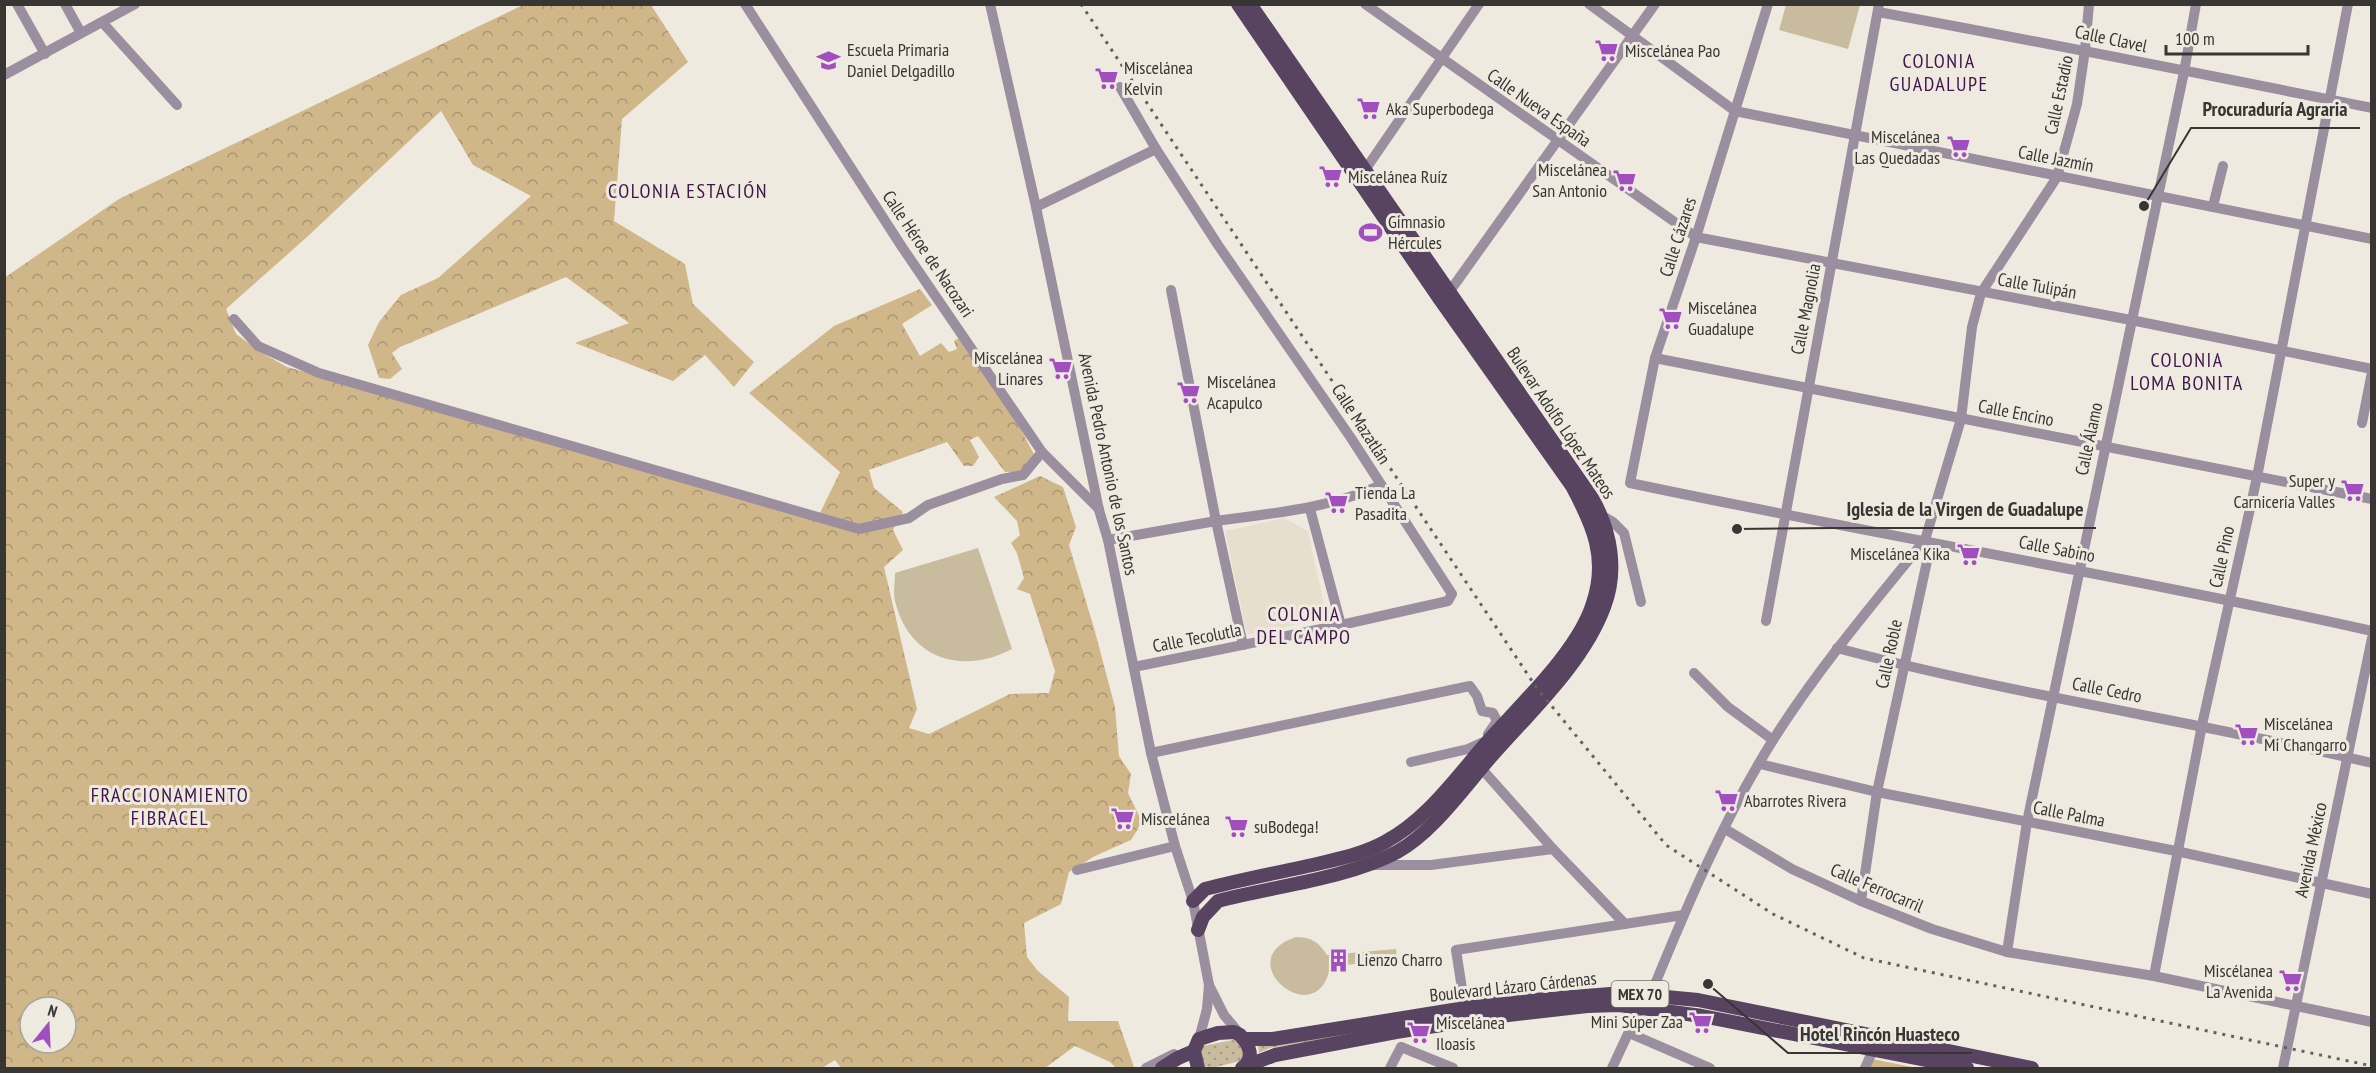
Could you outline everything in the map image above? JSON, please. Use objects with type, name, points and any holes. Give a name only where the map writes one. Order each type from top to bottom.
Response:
[{"type":"main road","name":"Bulevar Adolfo López Mateos","points":[[1198,930],[1203,917],[1218,901],[1369,865],[1399,851],[1418,837],[1572,663],[1595,627],[1604,607],[1610,584],[1611,559],[1607,531],[1601,515],[1561,452],[1445,295],[1238,4]]},
{"type":"main road","name":"Bulevar Adolfo López Mateos","points":[[1193,901],[1205,890],[1361,853],[1408,829],[1445,792],[1482,744],[1551,670],[1585,622],[1594,603],[1597,582],[1597,542],[1589,518],[1558,464],[1365,170],[1250,4]]},
{"type":"main road","name":"Boulevard Lázaro Cárdenas","points":[[1242,1037],[1274,1039],[1496,1003],[1623,993],[1652,994],[1698,1000],[2032,1068]]},
{"type":"main road","name":"Boulevard Lázaro Cárdenas","points":[[1244,1068],[1275,1055],[1396,1032],[1598,1005],[1641,1006],[1702,1016],[1967,1068]]},
{"type":"main road","name":"MEX 70","points":[[1162,1068],[1218,1033],[1234,1032],[1248,1042],[1250,1053],[1244,1068]]},
{"type":"main road","points":[[1197,1045],[1198,1068]]},
{"type":"street","points":[[17,4],[45,54]]},
{"type":"street","points":[[65,4],[81,33]]},
{"type":"street","points":[[4,75],[135,4]]},
{"type":"street","name":"Calle Héroe de Nacozari","points":[[745,4],[902,247],[1042,452],[1099,510]]},
{"type":"street","name":"Avenida Pedro Antonio de los Santos","points":[[990,4],[1036,207],[1099,510],[1108,540],[1151,753],[1175,846],[1193,901],[1209,985]]},
{"type":"street","name":"Calle Nueva España","points":[[1365,4],[1696,237]]},
{"type":"street","points":[[1365,170],[1479,4]]},
{"type":"street","points":[[1589,4],[1735,111]]},
{"type":"street","points":[[1445,295],[1655,4]]},
{"type":"street","name":"Calle Cázares","points":[[1630,483],[1655,358],[1696,237],[1768,4]]},
{"type":"street","name":"Calle Estadio","points":[[1961,419],[1972,327],[1981,293],[2057,177],[2077,104],[2089,4]]},
{"type":"street","name":"Calle Álamo","points":[[2007,952],[2027,822],[2184,72],[2196,4]]},
{"type":"street","name":"Calle Pino","points":[[2154,975],[2202,725],[2257,477],[2348,4]]},
{"type":"street","name":"Calle Clavel","points":[[1879,8],[2184,72],[2372,108]]},
{"type":"street","name":"Calle Magnolia","points":[[1766,621],[1807,388],[1879,8]]},
{"type":"street","points":[[102,22],[177,105]]},
{"type":"street","points":[[1036,207],[1156,149],[1120,87]]},
{"type":"street","name":"Calle Jazmín","points":[[1735,111],[2372,239]]},
{"type":"street","name":"Calle Mazatlán","points":[[1108,540],[1216,521],[1310,509],[1381,485],[1293,352],[1218,245],[1156,149]]},
{"type":"street","points":[[2213,206],[2223,166]]},
{"type":"street","name":"Calle Tulipán","points":[[1696,237],[2131,320],[2372,371]]},
{"type":"street","points":[[1171,290],[1216,521],[1243,645]]},
{"type":"street","points":[[234,319],[258,346],[319,373],[859,529],[909,518],[928,505],[1002,479],[1023,475],[1042,452]]},
{"type":"street","name":"Calle Encino","points":[[1655,358],[2372,499]]},
{"type":"street","points":[[2362,423],[2372,371]]},
{"type":"street","name":"Calle Roble","points":[[1861,901],[1877,792],[1929,552],[1925,540],[1961,419]]},
{"type":"street","name":"Calle Sabino","points":[[1630,483],[1784,515],[2230,599],[2372,631]]},
{"type":"street","name":"Calle Tecolutla","points":[[1134,667],[1341,626],[1448,601],[1452,594],[1381,485]]},
{"type":"street","points":[[1310,509],[1341,626]]},
{"type":"street","points":[[1601,515],[1613,522],[1624,533],[1641,602]]},
{"type":"street","points":[[1612,1068],[1641,1006],[1652,994],[1683,915],[1725,829],[1773,740],[1837,648],[1925,540]]},
{"type":"street","name":"Avenida México","points":[[2283,1068],[2372,638]]},
{"type":"street","name":"Calle Cedro","points":[[1837,648],[1904,666],[2202,725],[2372,763]]},
{"type":"street","points":[[1694,673],[1728,707],[1773,740]]},
{"type":"street","points":[[1151,753],[1470,686],[1477,696],[1482,711],[1493,713],[1497,720],[1482,744],[1411,762]]},
{"type":"street","name":"Calle Palma","points":[[1760,764],[1877,792],[2176,851],[2372,894]]},
{"type":"street","points":[[1481,768],[1553,849],[1625,924]]},
{"type":"street","name":"Calle Ferrocarril","points":[[1725,829],[1792,869],[1861,901],[1932,929],[2007,952],[2154,975],[2372,1022]]},
{"type":"street","points":[[1077,870],[1175,846]]},
{"type":"street","points":[[1369,865],[1431,865],[1553,849]]},
{"type":"street","points":[[1465,1008],[1456,950],[1683,915]]},
{"type":"street","points":[[1209,985],[1224,1015],[1242,1037]]},
{"type":"street","points":[[1146,1068],[1197,1045],[1208,1009],[1209,985]]},
{"type":"street","points":[[1390,1068],[1401,1047],[1396,1032]]},
{"type":"street","points":[[1629,1034],[1710,1068]]},
{"type":"street","points":[[1401,1047],[1453,1068]]},
{"type":"street","points":[[1865,1068],[1873,1050]]},
{"type":"shaded area","points":[[1786,5],[1860,5],[1848,49],[1779,30]]},
{"type":"shaded area","points":[[1284,518],[1308,531],[1327,618],[1247,635],[1225,531]]},
{"type":"shaded area","points":[[978,548],[1012,649],[975,661],[957,661],[940,657],[925,649],[912,637],[902,621],[894,598],[895,573]]},
{"type":"shaded area","points":[[1296,937],[1314,941],[1327,955],[1396,949],[1397,959],[1330,967],[1322,986],[1310,994],[1296,993],[1283,986],[1273,975],[1271,961],[1277,948]]},
{"type":"shaded area","points":[[1457,1017],[1270,1048],[1259,1053],[1258,1045]]},
{"type":"shaded area","points":[[1239,1041],[1244,1048],[1243,1058],[1240,1061],[1212,1068],[1204,1066],[1198,1053],[1202,1046]]},
{"type":"green space","points":[[523,5],[651,5],[688,62],[622,119],[614,221],[685,264],[693,304],[754,362],[734,387],[705,355],[673,381],[575,343],[629,323],[566,277],[400,347],[392,353],[402,369],[390,379],[379,378],[368,345],[379,322],[401,295],[438,278],[531,196],[473,165],[441,111],[307,237],[226,309],[236,334],[262,353],[287,367],[818,517],[840,472],[749,393],[834,326],[920,289],[932,305],[902,324],[920,356],[941,343],[949,352],[957,349],[954,341],[959,338],[1012,413],[1036,458],[1022,472],[1005,472],[978,436],[970,440],[979,457],[973,466],[964,466],[947,442],[869,470],[874,488],[903,512],[893,530],[903,550],[884,567],[917,709],[909,728],[929,734],[1010,694],[1049,693],[1055,671],[1030,594],[1017,589],[1024,578],[1017,553],[1011,543],[1020,535],[1017,521],[994,497],[1040,476],[1063,487],[1076,527],[1069,545],[1115,707],[1119,756],[1131,774],[1128,793],[1142,822],[1131,840],[1095,856],[1069,872],[1061,904],[1024,923],[1027,957],[1038,971],[1069,997],[1068,1021],[1118,1021],[1134,1067],[1116,1068],[1110,1062],[1075,1046],[1045,1068],[841,1068],[835,1060],[822,1068],[5,1068],[4,278],[119,199]]},
{"type":"green space","points":[[1872,1059],[1917,1068],[1868,1068]]},
{"type":"railway","points":[[1081,4],[1536,687],[1666,845],[1773,914],[1864,958],[2372,1066]]},
{"type":"place","name":"Miscelánea Pao","points":[[1607,51]]},
{"type":"place","name":"Escuela Primaria Daniel Delgadillo","points":[[829,60]]},
{"type":"place","name":"Miscelánea Kelvin","points":[[1106,78]]},
{"type":"place","name":"Aka Superbodega","points":[[1368,109]]},
{"type":"place","name":"Miscelánea Las Quedadas","points":[[1958,147]]},
{"type":"place","name":"Miscelánea Ruíz","points":[[1330,177]]},
{"type":"place","name":"Miscelánea San Antonio","points":[[1625,180]]},
{"type":"place","name":"Procuraduría Agraria","points":[[2144,206]]},
{"type":"place","name":"Gimnasio Hércules","points":[[1370,232]]},
{"type":"place","name":"Miscelánea Guadalupe","points":[[1670,318]]},
{"type":"place","name":"Miscelánea Linares","points":[[1061,368]]},
{"type":"place","name":"Miscelánea Acapulco","points":[[1189,392]]},
{"type":"place","name":"Super y Carnicería Valles","points":[[2353,491]]},
{"type":"place","name":"Tienda La Pasadita","points":[[1337,503]]},
{"type":"place","name":"Iglesia de la Virgen de Guadalupe","points":[[1737,529]]},
{"type":"place","name":"Miscelánea Kika","points":[[1968,554]]},
{"type":"place","name":"Miscelánea Mi Changarro","points":[[2246,734]]},
{"type":"place","name":"Abarrotes Rivera","points":[[1726,801]]},
{"type":"place","name":"Miscelánea","points":[[1123,819]]},
{"type":"place","name":"suBodega!","points":[[1236,827]]},
{"type":"place","name":"Lienzo Charro","points":[[1339,960]]},
{"type":"place","name":"Miscélanea La Avenida","points":[[2291,981]]},
{"type":"place","name":"Hotel Rincón Huasteco","points":[[1708,984]]},
{"type":"place","name":"Mini Súper Zaa","points":[[1701,1022]]},
{"type":"place","name":"Miscelánea Iloasis","points":[[1418,1033]]},
{"type":"district","name":"COLONIA GUADALUPE","points":[[1939,72]]},
{"type":"district","name":"COLONIA ESTACIÓN","points":[[688,191]]},
{"type":"district","name":"COLONIA LOMA BONITA","points":[[2187,372]]},
{"type":"district","name":"COLONIA DEL CAMPO","points":[[1304,626]]},
{"type":"district","name":"FRACCIONAMIENTO FIBRACEL","points":[[170,806]]}]
